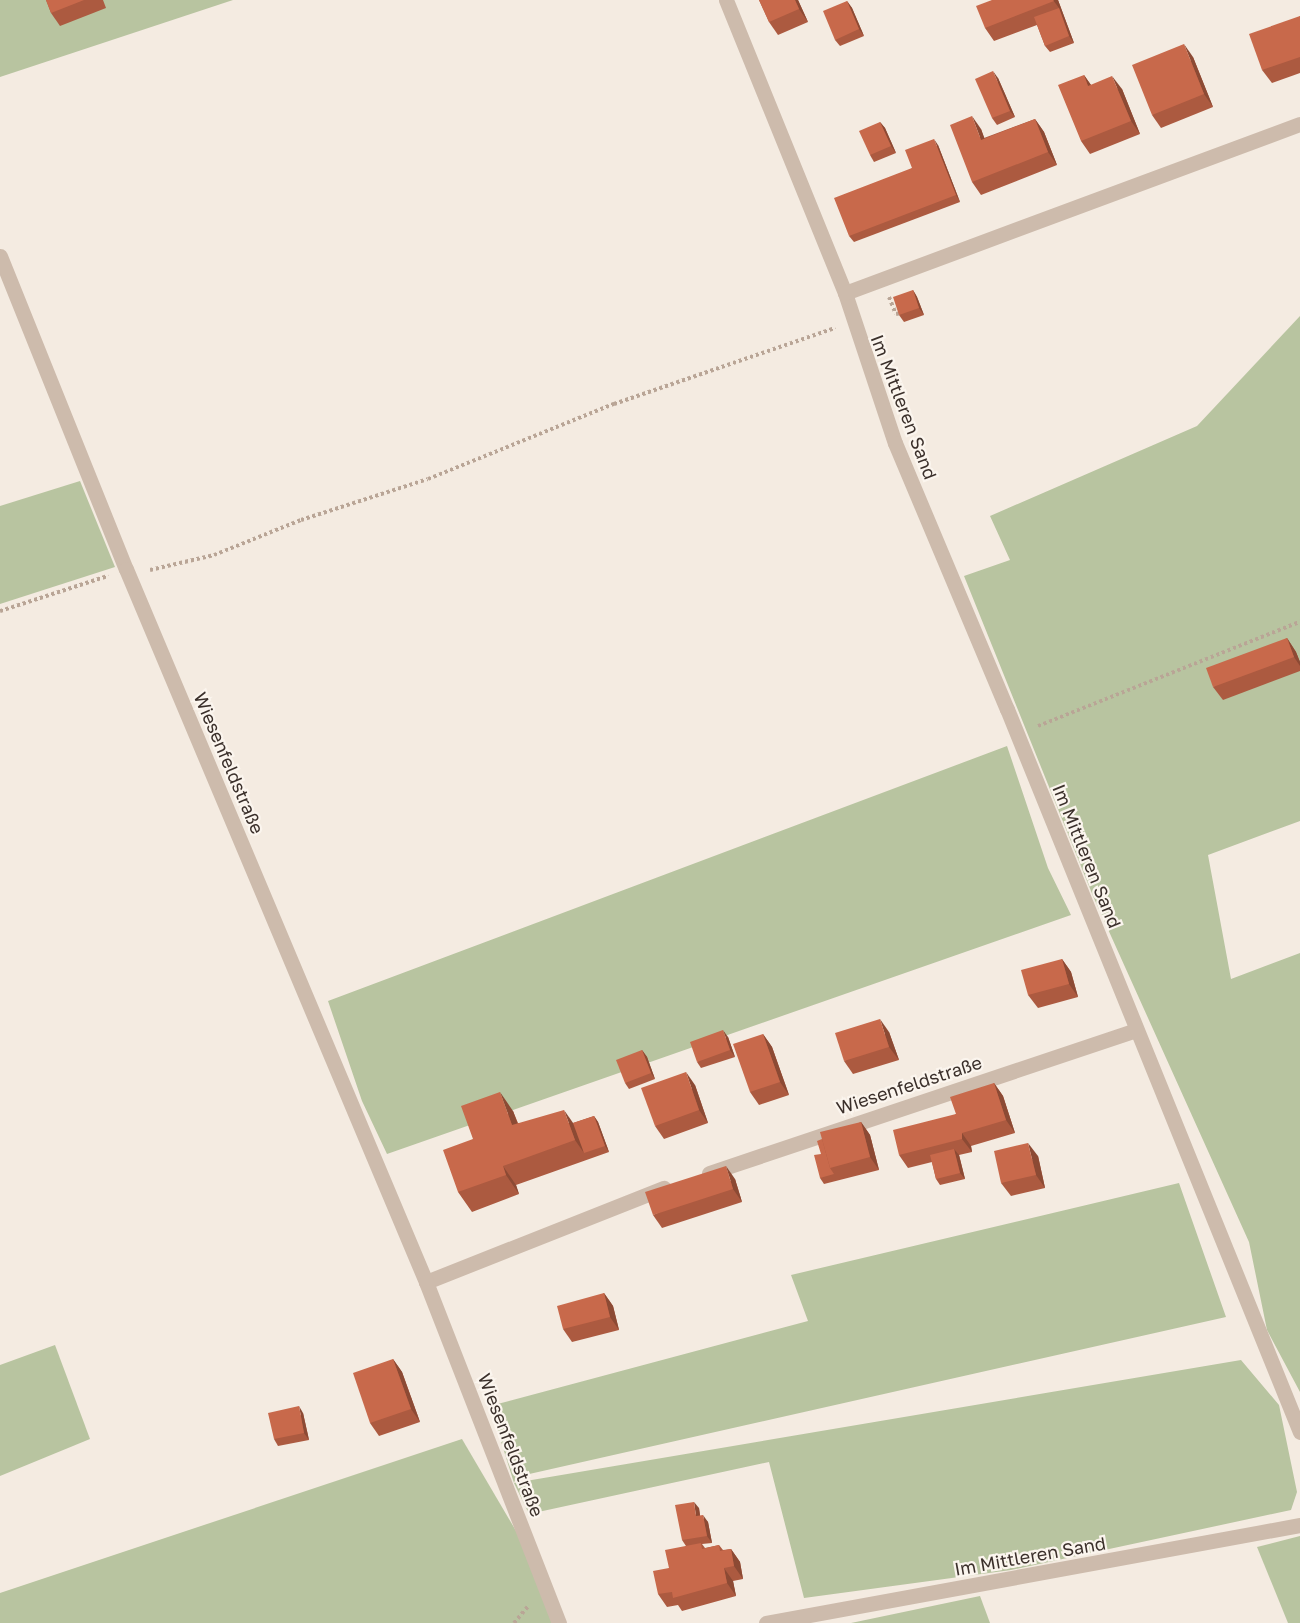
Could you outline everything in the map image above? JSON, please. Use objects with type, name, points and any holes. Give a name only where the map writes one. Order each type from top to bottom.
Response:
[{"type":"street","name":"Im Mittleren Sand","points":[[726,0],[845,293],[852,322],[895,442],[1017,734],[1300,1432]]},
{"type":"street","points":[[845,293],[1300,124]]},
{"type":"street","name":"Wiesenfeldstraße","points":[[0,256],[126,569],[426,1282],[559,1623]]},
{"type":"street","name":"Wiesenfeldstraße","points":[[426,1282],[684,1181],[1136,1030]]},
{"type":"street","name":"Im Mittleren Sand","points":[[766,1623],[1300,1525]]},
{"type":"path","points":[[0,611],[126,569],[141,572],[214,555],[301,520],[428,479],[614,404],[852,322]]},
{"type":"path","points":[[1017,734],[1300,622]]},
{"type":"green space","points":[[0,0],[233,0],[0,77]]},
{"type":"green space","points":[[1300,316],[1300,821],[1208,855],[1231,979],[1300,953],[1300,1392],[1267,1330],[1249,1242],[1093,896],[964,576],[1010,560],[990,516],[1197,426]]},
{"type":"green space","points":[[80,481],[115,567],[0,604],[0,506]]},
{"type":"green space","points":[[1007,746],[1048,868],[1071,915],[387,1154],[362,1101],[328,1001]]},
{"type":"green space","points":[[1179,1183],[1226,1317],[516,1477],[514,1483],[490,1406],[808,1321],[791,1275]]},
{"type":"green space","points":[[55,1345],[90,1439],[0,1476],[0,1365]]},
{"type":"green space","points":[[1241,1360],[1279,1405],[1297,1492],[1291,1510],[1011,1570],[804,1598],[769,1462],[529,1514],[514,1483]]},
{"type":"green space","points":[[462,1439],[519,1536],[552,1623],[0,1623],[0,1593]]},
{"type":"green space","points":[[1300,1536],[1300,1623],[1288,1623],[1257,1547]]},
{"type":"green space","points":[[980,1596],[990,1623],[851,1623]]},
{"type":"building","points":[[46,0],[84,0],[51,13]]},
{"type":"building","points":[[759,0],[795,0],[799,9],[769,22]]},
{"type":"building","points":[[992,0],[1054,1],[985,28],[976,6]]},
{"type":"building","points":[[847,1],[859,29],[835,40],[823,11]]},
{"type":"building","points":[[1059,8],[1069,36],[1045,46],[1034,17]]},
{"type":"building","points":[[1300,16],[1300,57],[1262,70],[1249,34]]},
{"type":"building","points":[[1184,44],[1204,94],[1152,115],[1132,65]]},
{"type":"building","points":[[993,71],[1010,111],[992,118],[975,79]]},
{"type":"building","points":[[1084,75],[1088,86],[1112,76],[1131,121],[1081,141],[1058,85]]},
{"type":"building","points":[[972,116],[981,140],[1035,119],[1048,152],[972,182],[950,125]]},
{"type":"building","points":[[880,122],[891,146],[870,155],[859,131]]},
{"type":"building","points":[[934,139],[956,195],[849,236],[834,198],[912,168],[905,150]]},
{"type":"building","points":[[913,290],[919,308],[899,315],[893,297]]},
{"type":"building","points":[[1287,638],[1294,657],[1213,687],[1206,668]]},
{"type":"building","points":[[1062,959],[1069,984],[1028,995],[1021,970]]},
{"type":"building","points":[[880,1019],[889,1047],[844,1061],[835,1033]]},
{"type":"building","points":[[723,1030],[730,1050],[697,1062],[690,1042]]},
{"type":"building","points":[[763,1034],[780,1082],[750,1092],[733,1044]]},
{"type":"building","points":[[642,1050],[651,1073],[625,1083],[616,1060]]},
{"type":"building","points":[[686,1072],[699,1110],[655,1126],[641,1088]]},
{"type":"building","points":[[994,1083],[1006,1120],[962,1133],[962,1139],[899,1155],[893,1130],[956,1114],[950,1097]]},
{"type":"building","points":[[500,1092],[512,1125],[564,1110],[575,1140],[503,1166],[506,1175],[458,1192],[443,1150],[473,1139],[461,1106]]},
{"type":"building","points":[[594,1116],[605,1146],[584,1153],[573,1123]]},
{"type":"building","points":[[861,1122],[870,1157],[830,1168],[820,1132]]},
{"type":"building","points":[[822,1139],[830,1168],[834,1174],[820,1178],[814,1155],[821,1154],[817,1141]]},
{"type":"building","points":[[1028,1143],[1036,1175],[1001,1183],[994,1151]]},
{"type":"building","points":[[954,1149],[960,1173],[936,1179],[930,1155]]},
{"type":"building","points":[[726,1166],[733,1189],[653,1215],[645,1192]]},
{"type":"building","points":[[604,1293],[610,1317],[563,1329],[557,1306]]},
{"type":"building","points":[[393,1359],[411,1409],[370,1423],[353,1373]]},
{"type":"building","points":[[299,1406],[304,1433],[274,1439],[268,1413]]},
{"type":"building","points":[[694,1502],[696,1516],[703,1515],[707,1536],[682,1540],[675,1505]]},
{"type":"building","points":[[701,1543],[702,1549],[719,1545],[720,1551],[731,1549],[734,1566],[724,1568],[727,1583],[673,1598],[672,1592],[658,1594],[653,1571],[669,1568],[665,1550]]}]
